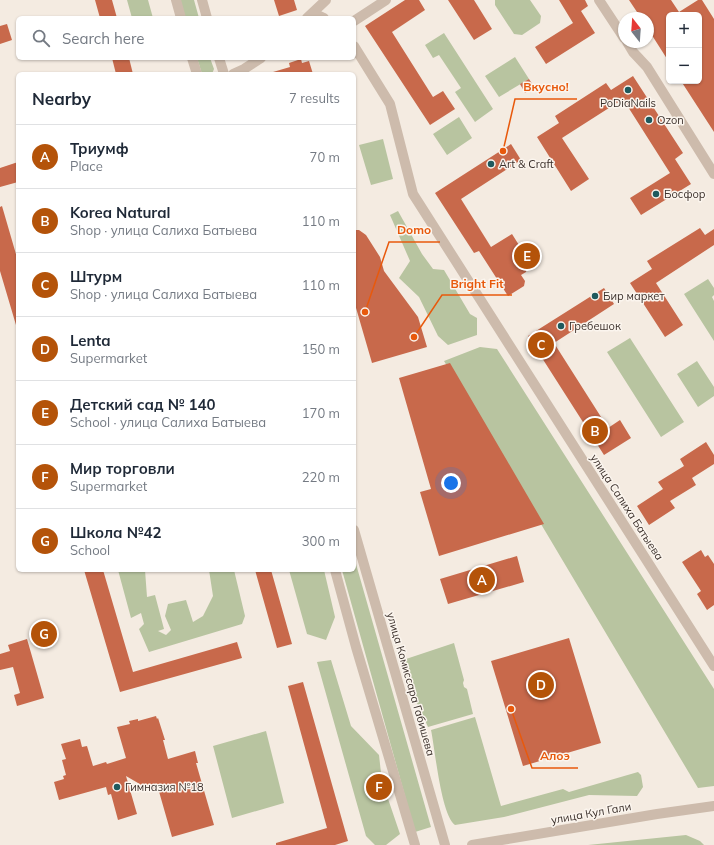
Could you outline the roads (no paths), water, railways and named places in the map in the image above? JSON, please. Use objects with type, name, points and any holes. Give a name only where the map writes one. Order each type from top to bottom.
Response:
[{"type":"street","points":[[176,0],[180,16]]},
{"type":"street","points":[[202,0],[206,16]]},
{"type":"street","points":[[310,15],[326,0]]},
{"type":"street","points":[[356,20],[386,0]]},
{"type":"street","points":[[599,0],[618,29]]},
{"type":"street","points":[[631,48],[646,67],[714,174]]},
{"type":"street","name":"улица Салиха Батыева","points":[[356,49],[390,104],[413,194],[714,666]]},
{"type":"street","points":[[192,60],[196,72]]},
{"type":"street","points":[[220,60],[223,72]]},
{"type":"street","points":[[237,72],[258,60]]},
{"type":"street","name":"улица Комиссара Габишева","points":[[356,537],[444,845]]},
{"type":"street","points":[[336,572],[415,845]]},
{"type":"street","name":"улица Кул Гали","points":[[472,845],[714,806]]},
{"type":"place","name":"PoDiaNails","points":[[628,90]]},
{"type":"place","name":"Ozon","points":[[649,120]]},
{"type":"place","name":"Вкусно!","points":[[503,151]]},
{"type":"place","name":"Art & Craft","points":[[491,164]]},
{"type":"place","name":"Босфор","points":[[656,194]]},
{"type":"place","name":"Детский сад № 140","points":[[527,256]]},
{"type":"place","name":"Бир маркет","points":[[595,296]]},
{"type":"place","name":"Domo","points":[[365,312]]},
{"type":"place","name":"Гребешок","points":[[561,326]]},
{"type":"place","name":"Bright Fit","points":[[414,337]]},
{"type":"place","name":"Штурм","points":[[541,345]]},
{"type":"place","name":"Korea Natural","points":[[595,431]]},
{"type":"place","name":"Триумф","points":[[482,580]]},
{"type":"place","name":"Школа №42","points":[[44,634]]},
{"type":"place","name":"Lenta","points":[[541,685]]},
{"type":"place","name":"Алоэ","points":[[511,709]]},
{"type":"place","name":"Гимназия №18","points":[[117,787]]},
{"type":"place","name":"Мир торговли","points":[[379,787]]}]
